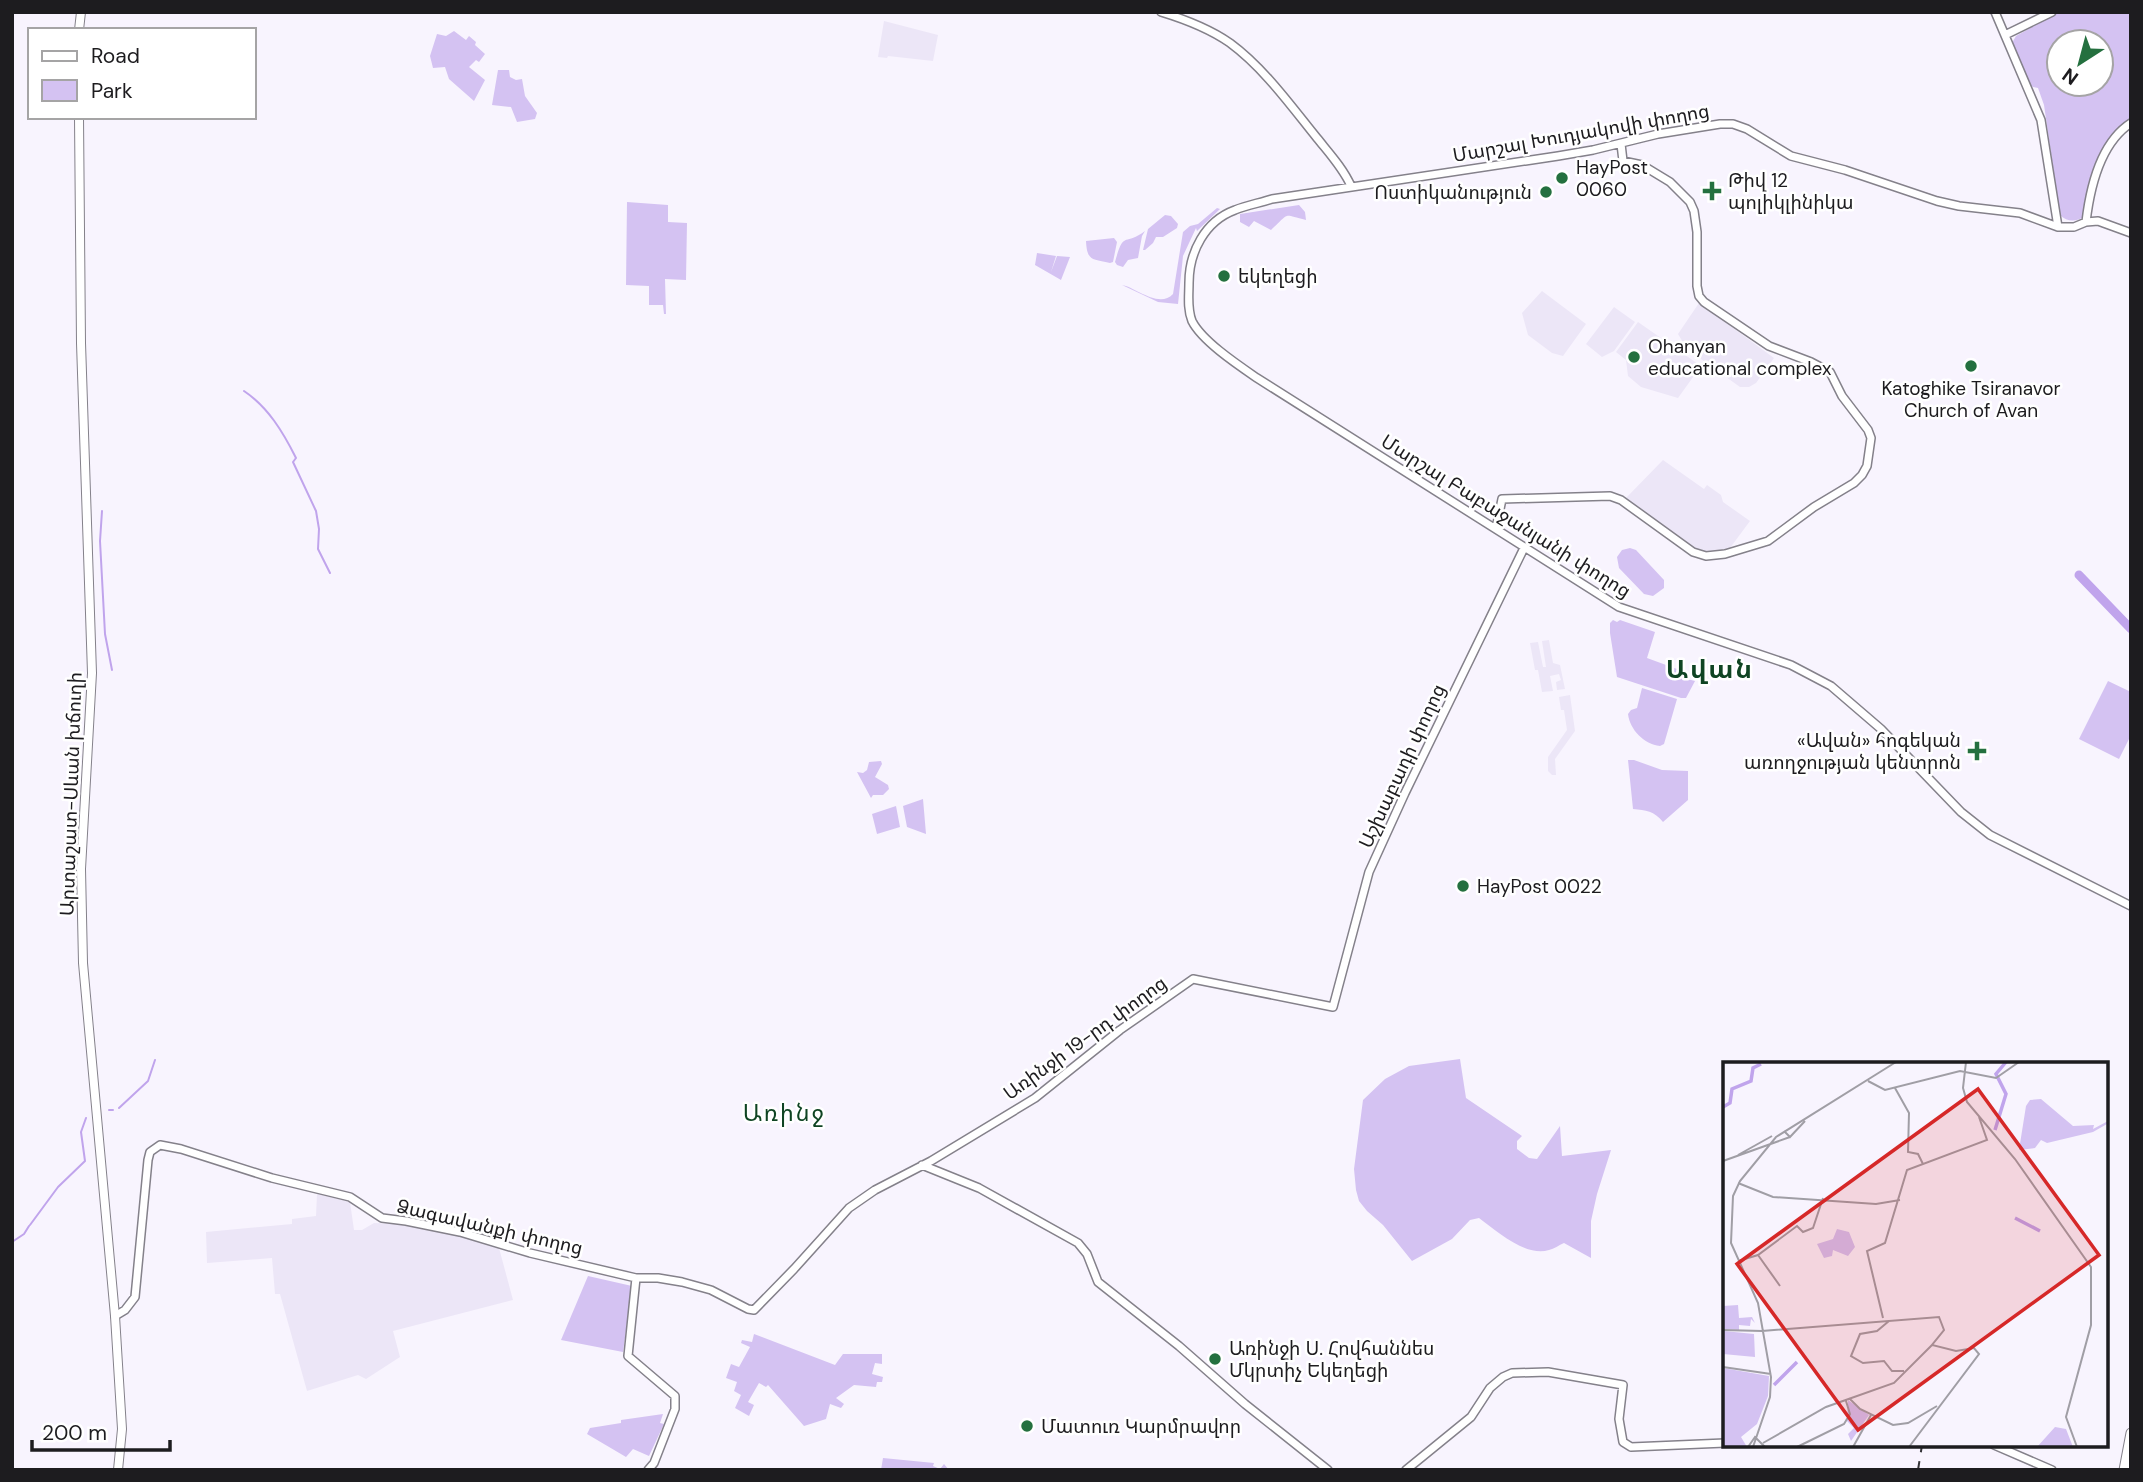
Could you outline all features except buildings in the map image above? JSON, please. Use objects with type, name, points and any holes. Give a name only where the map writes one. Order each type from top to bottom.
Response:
[{"type":"highway","points":[[2124,1470],[2131,1433]]},
{"type":"main road","name":"Արտաշատ-Սևան խճուղի","points":[[79,119],[82,342],[92,673],[81,869],[81,916],[115,1316],[122,1429],[118,1470]]},
{"type":"street","points":[[1161,12],[1181,18],[1227,41],[1248,59],[1313,134],[1346,175],[1351,186]]},
{"type":"street","points":[[1995,12],[2041,120],[2058,227],[2074,227],[2098,221],[2131,233]]},
{"type":"street","points":[[2005,35],[2052,12]]},
{"type":"street","points":[[2086,222],[2100,165],[2112,141],[2121,129],[2131,123]]},
{"type":"street","name":"Մարշալ Խուդյակովի փողոց","points":[[1351,186],[1497,165],[1621,144],[1658,134],[1734,124],[1747,128],[1791,156],[1845,170],[1937,201],[2020,213],[2058,227]]},
{"type":"street","points":[[1496,529],[1503,499],[1610,496],[1621,500],[1693,552],[1706,556],[1726,554],[1768,541],[1814,507],[1854,483],[1867,466],[1871,438],[1868,430],[1842,396],[1830,372],[1769,346],[1699,296],[1697,232],[1690,202],[1670,182],[1642,165],[1623,161],[1621,144]]},
{"type":"street","name":"Մարշալ Բաբաջանյանի փողոց","points":[[1351,186],[1272,199],[1234,210],[1214,221],[1197,244],[1189,272],[1189,308],[1193,322],[1213,345],[1240,366],[1619,607],[1791,665],[1831,686],[1881,730],[1975,824],[2002,841],[2131,906]]},
{"type":"street","name":"Աշխաբադի փողոց","points":[[1193,979],[1333,1007],[1369,872],[1524,548]]},
{"type":"street","name":"Առինջի 19-րդ փողոց","points":[[754,1310],[849,1208],[1035,1098],[1120,1030],[1193,979]]},
{"type":"street","name":"Ձագավանքի փողոց","points":[[115,1316],[125,1310],[135,1297],[148,1160],[150,1152],[160,1145],[272,1178],[350,1197],[382,1218],[460,1232],[530,1253],[636,1278],[682,1282],[710,1290],[754,1310]]},
{"type":"street","points":[[922,1165],[979,1188],[1078,1243],[1087,1254],[1096,1279],[1111,1293],[1328,1470]]},
{"type":"street","points":[[636,1278],[628,1356],[675,1396],[676,1409],[649,1470]]},
{"type":"street","points":[[1406,1470],[1471,1417],[1490,1388],[1512,1373],[1548,1372],[1623,1385],[1619,1419],[1623,1442],[1631,1447],[1723,1443]]},
{"type":"street","points":[[1999,1447],[2052,1470]]},
{"type":"shaded area","points":[[884,21],[938,35],[933,61],[878,57]]},
{"type":"shaded area","points":[[1542,291],[1586,324],[1563,356],[1552,353],[1528,335],[1522,313]]},
{"type":"shaded area","points":[[1699,303],[1774,358],[1756,383],[1749,387],[1740,387],[1687,349],[1678,334]]},
{"type":"shaded area","points":[[1614,307],[1635,322],[1614,351],[1602,357],[1586,344]]},
{"type":"shaded area","points":[[1638,322],[1701,366],[1678,398],[1641,387],[1628,376],[1626,360],[1616,352]]},
{"type":"shaded area","points":[[1663,460],[1704,489],[1707,485],[1721,495],[1723,502],[1750,521],[1730,548],[1703,555],[1625,499]]},
{"type":"shaded area","points":[[1549,640],[1553,663],[1560,665],[1565,689],[1557,690],[1556,682],[1561,680],[1559,674],[1550,676],[1553,691],[1542,692],[1530,643],[1538,642],[1543,667],[1546,667],[1542,641]]},
{"type":"shaded area","points":[[1570,695],[1575,731],[1555,759],[1556,775],[1552,775],[1548,771],[1548,757],[1567,730],[1559,697]]},
{"type":"shaded area","points":[[317,1194],[350,1202],[354,1230],[362,1230],[374,1223],[403,1224],[480,1240],[499,1248],[513,1300],[393,1331],[400,1357],[366,1379],[358,1375],[307,1391],[280,1294],[275,1294],[272,1258],[207,1263],[206,1232],[292,1224],[292,1219],[316,1216]]},
{"type":"green space","points":[[2059,12],[2131,12],[2131,119],[2111,138],[2104,150],[2098,162],[2084,217],[2078,220],[2069,220],[2060,215],[2044,105],[2038,88],[2029,86],[2012,43],[2016,36]]},
{"type":"green space","points":[[454,31],[466,40],[469,36],[485,54],[479,62],[476,60],[469,67],[485,80],[474,101],[449,79],[445,67],[433,68],[430,56],[437,34],[446,36]]},
{"type":"green space","points":[[498,70],[509,70],[510,77],[522,79],[525,96],[537,113],[535,119],[517,122],[511,107],[492,105]]},
{"type":"green space","points":[[627,202],[668,205],[668,222],[687,223],[686,280],[665,279],[666,314],[663,305],[649,305],[649,286],[626,285]]},
{"type":"green space","points":[[1299,205],[1305,212],[1306,220],[1287,216],[1271,230],[1254,221],[1249,227],[1240,222],[1240,214]]},
{"type":"green space","points":[[1217,208],[1220,209],[1197,231],[1196,228],[1183,256],[1178,304],[1158,302],[1122,285],[1154,298],[1167,298],[1173,294],[1183,232],[1198,224]]},
{"type":"green space","points":[[1165,215],[1171,216],[1178,224],[1177,228],[1163,237],[1156,237],[1153,243],[1143,250],[1148,229]]},
{"type":"green space","points":[[1145,231],[1138,258],[1128,260],[1123,267],[1117,265],[1115,262],[1123,242]]},
{"type":"green space","points":[[1114,238],[1117,242],[1113,262],[1099,261],[1089,256],[1086,241]]},
{"type":"green space","points":[[1037,253],[1056,256],[1051,272],[1057,256],[1070,257],[1061,280],[1035,265]]},
{"type":"green space","points":[[1622,550],[1636,550],[1664,580],[1664,588],[1653,596],[1644,594],[1619,568],[1617,557]]},
{"type":"green space","points":[[1613,620],[1655,632],[1647,658],[1677,669],[1675,676],[1695,681],[1686,698],[1617,677],[1610,633],[1610,623]]},
{"type":"green space","points":[[2108,681],[2131,692],[2131,735],[2119,759],[2079,739]]},
{"type":"green space","points":[[1642,688],[1677,699],[1664,744],[1660,746],[1643,739],[1629,720],[1628,714],[1637,708]]},
{"type":"green space","points":[[1628,760],[1662,770],[1688,771],[1688,800],[1663,822],[1650,812],[1633,809]]},
{"type":"green space","points":[[881,761],[875,777],[888,785],[889,789],[883,795],[873,795],[871,798],[857,772],[863,773],[867,770],[869,762]]},
{"type":"green space","points":[[923,799],[926,834],[907,827],[903,806]]},
{"type":"green space","points":[[896,806],[900,827],[877,834],[872,814]]},
{"type":"green space","points":[[1460,1059],[1466,1098],[1522,1136],[1517,1141],[1517,1149],[1529,1158],[1537,1159],[1560,1126],[1562,1156],[1611,1150],[1591,1221],[1591,1258],[1564,1243],[1549,1250],[1530,1250],[1512,1242],[1479,1218],[1470,1220],[1452,1239],[1412,1261],[1359,1201],[1354,1169],[1363,1100],[1385,1079],[1409,1066]]},
{"type":"green space","points":[[588,1276],[632,1286],[623,1352],[561,1340]]},
{"type":"green space","points":[[754,1334],[835,1365],[843,1354],[882,1354],[882,1364],[875,1363],[872,1374],[883,1377],[882,1382],[877,1382],[876,1387],[854,1385],[836,1398],[844,1404],[841,1408],[830,1404],[826,1419],[804,1426],[768,1385],[766,1387],[759,1383],[748,1402],[754,1405],[749,1416],[735,1408],[741,1395],[734,1391],[737,1382],[726,1378],[731,1364],[739,1367],[750,1347],[741,1343],[742,1340],[752,1342]]},
{"type":"green space","points":[[663,1414],[660,1423],[664,1424],[649,1456],[633,1449],[626,1457],[587,1434],[590,1428]]},
{"type":"green space","points":[[883,1458],[934,1463],[933,1466],[940,1469],[944,1464],[949,1470],[881,1470]]},
{"type":"waterway","points":[[244,391],[253,397],[274,421],[296,458],[293,462],[316,511],[318,549],[330,573]]},
{"type":"waterway","points":[[102,511],[100,541],[105,634],[112,670]]},
{"type":"waterway","points":[[2079,575],[2131,629]]},
{"type":"waterway","points":[[119,1108],[148,1081],[155,1060]]},
{"type":"waterway","points":[[30,1225],[58,1187],[85,1161],[81,1132],[86,1118]]},
{"type":"waterway","points":[[12,1242],[24,1234],[29,1226]]},
{"type":"railway","points":[[1918,1470],[1922,1447]]},
{"type":"place","name":"HayPost 0060","points":[[1562,178]]},
{"type":"place","name":"Թիվ 12 պոլիկլինիկա","points":[[1712,191]]},
{"type":"place","name":"Ոստիկանություն","points":[[1546,192]]},
{"type":"place","name":"եկեղեցի","points":[[1224,276]]},
{"type":"place","name":"Ohanyan educational complex","points":[[1634,357]]},
{"type":"place","name":"Katoghike Tsiranavor Church of Avan","points":[[1971,366]]},
{"type":"place","name":"«Ավան» հոգեկան առողջության կենտրոն","points":[[1977,751]]},
{"type":"place","name":"HayPost 0022","points":[[1463,886]]},
{"type":"place","name":"Առինջի Ս. Հովհաննես Մկրտիչ Եկեղեցի","points":[[1215,1359]]},
{"type":"place","name":"Մատուռ Կարմրավոր","points":[[1027,1426]]},
{"type":"district","name":"Ավան","points":[[1710,669]]},
{"type":"district","name":"Առինջ","points":[[784,1113]]}]
